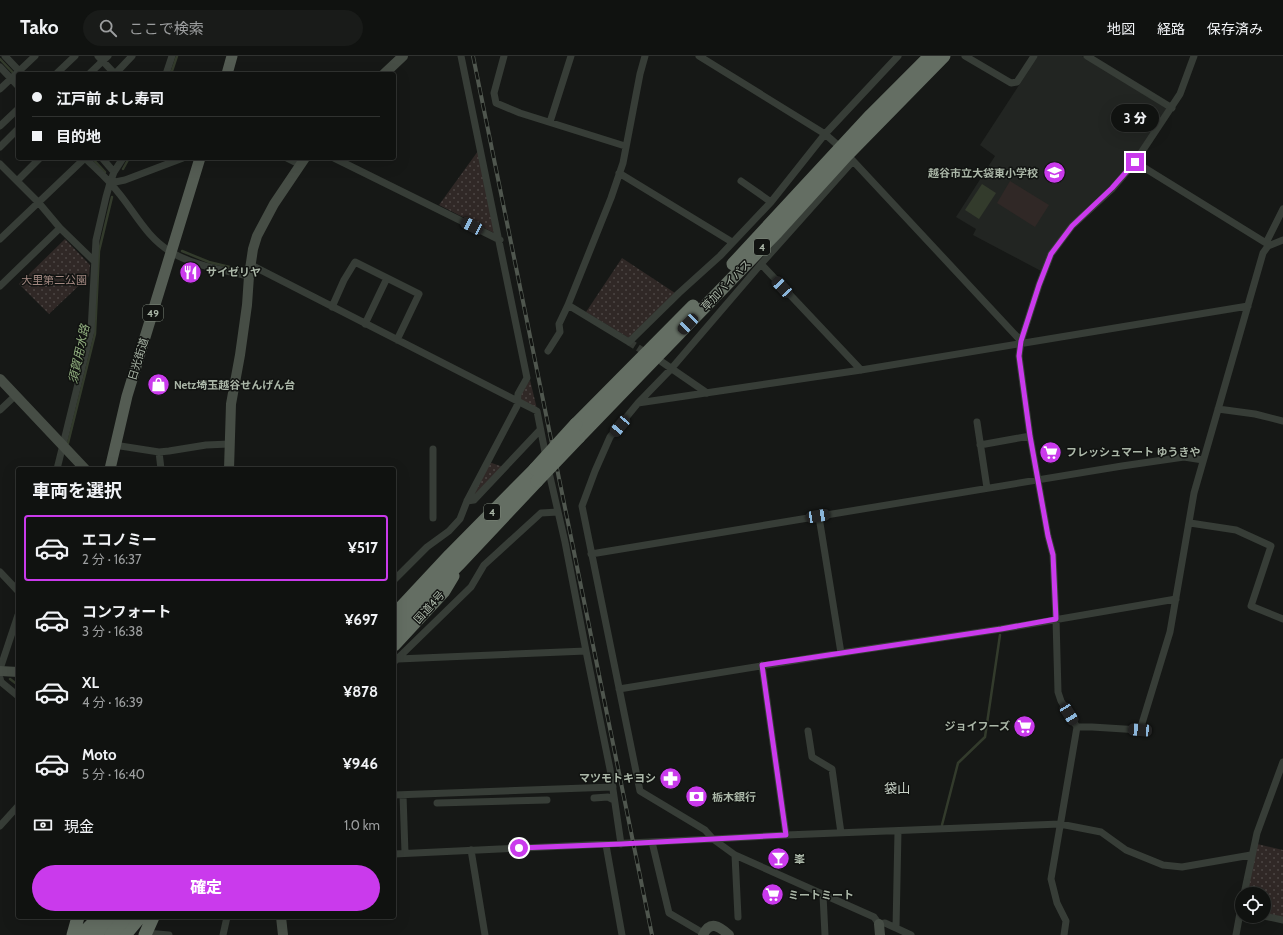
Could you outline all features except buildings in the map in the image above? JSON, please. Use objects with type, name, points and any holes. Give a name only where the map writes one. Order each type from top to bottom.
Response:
[{"type":"highway","name":"草加バイパス","points":[[847,155],[871,115],[930,56]]},
{"type":"highway","name":"草加バイパス","points":[[454,560],[785,210],[847,155],[944,56]]},
{"type":"highway","name":"4","points":[[396,602],[420,578],[454,560]]},
{"type":"highway","name":"4","points":[[396,613],[454,560]]},
{"type":"highway","name":"4","points":[[396,628],[454,560]]},
{"type":"highway","name":"国道4号","points":[[396,643],[444,591],[451,580],[454,560]]},
{"type":"highway","points":[[73,935],[77,919]]},
{"type":"highway","points":[[81,935],[96,919]]},
{"type":"highway","points":[[96,935],[111,919]]},
{"type":"highway","points":[[113,919],[115,935]]},
{"type":"highway","points":[[110,935],[124,919]]},
{"type":"highway","points":[[124,935],[138,919]]},
{"type":"highway","points":[[146,934],[152,919]]},
{"type":"main road","points":[[227,72],[232,56]]},
{"type":"main road","name":"日光街道","points":[[110,467],[114,445],[127,396],[199,160]]},
{"type":"street","points":[[5,56],[21,72],[35,56]]},
{"type":"street","points":[[58,72],[75,56]]},
{"type":"street","points":[[117,72],[132,56]]},
{"type":"street","points":[[167,72],[172,56]]},
{"type":"street","points":[[386,72],[403,56]]},
{"type":"street","points":[[396,578],[427,547],[449,531],[460,519],[467,501],[517,406],[518,394],[527,378],[500,240],[461,56]]},
{"type":"street","points":[[504,56],[494,93],[496,103],[520,113],[625,146]]},
{"type":"street","points":[[550,122],[571,56]]},
{"type":"street","points":[[548,351],[560,332],[559,324],[611,198],[622,163],[645,56]]},
{"type":"street","points":[[699,56],[825,134],[847,155],[1021,342]]},
{"type":"street","points":[[568,305],[629,342],[679,293],[720,256],[771,202],[825,134],[898,56]]},
{"type":"street","points":[[965,56],[1011,83],[1017,82],[1034,56]]},
{"type":"street","points":[[1087,56],[1172,108]]},
{"type":"street","points":[[1064,935],[1066,921],[1057,903],[1050,879],[1077,727],[1061,701],[1058,692],[1053,555],[1048,536],[1030,436],[1019,356],[1021,342],[1039,285],[1051,254],[1072,226],[1112,188],[1135,162],[1180,94],[1194,56]]},
{"type":"street","points":[[91,72],[103,58],[114,72]]},
{"type":"street","points":[[0,67],[16,84]]},
{"type":"street","points":[[0,89],[16,76]]},
{"type":"street","points":[[0,126],[16,111]]},
{"type":"street","points":[[0,147],[16,131]]},
{"type":"street","points":[[847,155],[761,264],[671,369],[638,403],[610,437],[582,506],[640,791],[706,830],[713,839],[735,855],[874,917],[879,924],[880,935]]},
{"type":"street","points":[[17,181],[38,160]]},
{"type":"street","points":[[0,239],[83,160]]},
{"type":"street","points":[[87,160],[110,183],[153,238],[171,252],[209,267],[249,276]]},
{"type":"street","points":[[104,160],[114,172]]},
{"type":"street","points":[[58,467],[91,331],[96,240],[110,183],[114,172],[122,160]]},
{"type":"street","points":[[110,183],[125,180],[178,160]]},
{"type":"street","points":[[338,160],[500,240]]},
{"type":"street","points":[[229,467],[228,444],[231,404],[246,312],[249,276],[257,236],[274,204],[303,161]]},
{"type":"street","points":[[1135,162],[1267,244],[1283,240]]},
{"type":"street","points":[[0,164],[39,203],[60,228],[94,261]]},
{"type":"street","points":[[619,173],[732,242]]},
{"type":"street","points":[[741,181],[771,202]]},
{"type":"street","points":[[1077,727],[1140,730],[1170,632],[1190,524],[1194,493],[1203,460],[1263,253],[1283,209]]},
{"type":"street","points":[[0,286],[60,228]]},
{"type":"street","points":[[332,306],[344,280],[355,262],[419,294],[397,340]]},
{"type":"street","points":[[761,264],[861,370]]},
{"type":"street","points":[[251,265],[537,411],[599,713],[613,787],[621,844]]},
{"type":"street","points":[[365,324],[387,278]]},
{"type":"street","points":[[638,403],[861,370],[1021,342],[1248,306]]},
{"type":"street","points":[[662,362],[707,393]]},
{"type":"street","points":[[0,379],[83,467]]},
{"type":"street","points":[[0,410],[16,395]]},
{"type":"street","points":[[1218,409],[1256,414],[1283,421]]},
{"type":"street","points":[[977,422],[987,488]]},
{"type":"street","points":[[467,501],[474,500],[540,430]]},
{"type":"street","points":[[980,445],[1030,436]]},
{"type":"street","points":[[114,445],[159,452],[206,445],[228,444]]},
{"type":"street","points":[[433,449],[433,518]]},
{"type":"street","points":[[159,452],[160,467]]},
{"type":"street","points":[[591,554],[987,488],[1184,457],[1203,460]]},
{"type":"street","points":[[396,661],[471,587],[484,565],[541,513],[558,512]]},
{"type":"street","points":[[818,516],[841,653]]},
{"type":"street","points":[[1190,524],[1236,530],[1271,546],[1251,606],[1283,619]]},
{"type":"street","points":[[0,572],[16,589]]},
{"type":"street","points":[[619,689],[762,665],[1001,629],[1176,599]]},
{"type":"street","points":[[16,621],[0,670],[16,672]]},
{"type":"street","points":[[396,661],[586,652]]},
{"type":"street","points":[[762,665],[786,835]]},
{"type":"street","points":[[0,678],[1,682],[16,694]]},
{"type":"street","points":[[808,731],[812,758],[832,769],[841,833]]},
{"type":"street","points":[[1245,887],[1257,833],[1283,762]]},
{"type":"street","points":[[396,795],[613,787]]},
{"type":"street","points":[[501,791],[502,801]]},
{"type":"street","points":[[403,795],[405,853]]},
{"type":"street","points":[[594,798],[608,797],[614,800]]},
{"type":"street","points":[[437,803],[548,800]]},
{"type":"street","points":[[0,826],[16,808]]},
{"type":"street","points":[[396,854],[786,835],[1060,824],[1101,832],[1126,850],[1163,865],[1182,867],[1251,855]]},
{"type":"street","points":[[896,928],[898,831]]},
{"type":"street","points":[[652,842],[669,913],[703,934],[708,928],[717,926],[729,935]]},
{"type":"street","points":[[606,844],[622,935]]},
{"type":"street","points":[[471,850],[485,935]]},
{"type":"street","points":[[735,855],[738,917]]},
{"type":"street","points":[[823,894],[825,935]]},
{"type":"street","points":[[1271,917],[1283,920]]},
{"type":"street","points":[[223,935],[227,919]]},
{"type":"street","points":[[281,919],[283,935]]},
{"type":"street","points":[[879,924],[885,923],[910,935]]},
{"type":"street","points":[[1236,935],[1238,923]]},
{"type":"street","points":[[146,934],[169,935]]},
{"type":"shaded area","name":"越谷市立大袋東小学校","points":[[1038,56],[1082,56],[1168,109],[1134,160],[1111,186],[1083,211],[1041,271],[973,235],[976,229],[956,217],[995,156],[980,145]]},
{"type":"shaded area","points":[[982,184],[996,193],[979,219],[965,210]]},
{"type":"green space","points":[[478,151],[496,234],[439,205]]},
{"type":"green space","points":[[1010,181],[1049,205],[1035,227],[997,203]]},
{"type":"green space","name":"大里第二公園","points":[[65,239],[90,265],[89,276],[49,314],[19,284]]},
{"type":"green space","points":[[622,258],[675,293],[629,338],[586,312]]},
{"type":"green space","points":[[530,380],[537,409],[521,401],[520,395]]},
{"type":"green space","points":[[489,462],[503,467],[469,500]]},
{"type":"green space","points":[[1257,844],[1283,850],[1283,917],[1271,914],[1271,887],[1247,887]]},
{"type":"waterway","name":"須賀用水路","points":[[172,72],[177,56]]},
{"type":"waterway","points":[[0,59],[16,76]]},
{"type":"waterway","points":[[94,160],[105,172]]},
{"type":"waterway","name":"須賀用水路","points":[[123,169],[128,160]]},
{"type":"waterway","name":"須賀用水路","points":[[68,443],[95,334],[99,251],[112,197]]},
{"type":"waterway","points":[[182,251],[209,262],[242,270]]},
{"type":"waterway","points":[[942,825],[958,763],[985,737],[1000,635]]},
{"type":"waterway","name":"須賀用水路","points":[[10,679],[16,684]]},
{"type":"tunnel","points":[[629,342],[648,354]]},
{"type":"railway","points":[[473,56],[652,935]]},
{"type":"place","name":"越谷市立大袋東小学校","points":[[1054,173]]},
{"type":"place","name":"サイゼリヤ","points":[[190,272]]},
{"type":"place","name":"Netz埼玉越谷せんげん台","points":[[158,385]]},
{"type":"place","name":"フレッシュマート ゆうきや","points":[[1051,452]]},
{"type":"place","name":"ジョイフーズ","points":[[1025,726]]},
{"type":"place","name":"マツモトキヨシ","points":[[671,778]]},
{"type":"place","name":"栃木銀行","points":[[696,797]]},
{"type":"place","name":"峯","points":[[778,859]]},
{"type":"place","name":"ミートミート","points":[[773,895]]},
{"type":"district","name":"袋山","points":[[897,788]]},
{"type":"route","points":[[519,848],[786,835],[762,665],[1001,629],[1056,619],[1053,555],[1048,536],[1030,436],[1019,356],[1021,341],[1044,269],[1051,254],[1072,226],[1112,188],[1135,162]]}]
